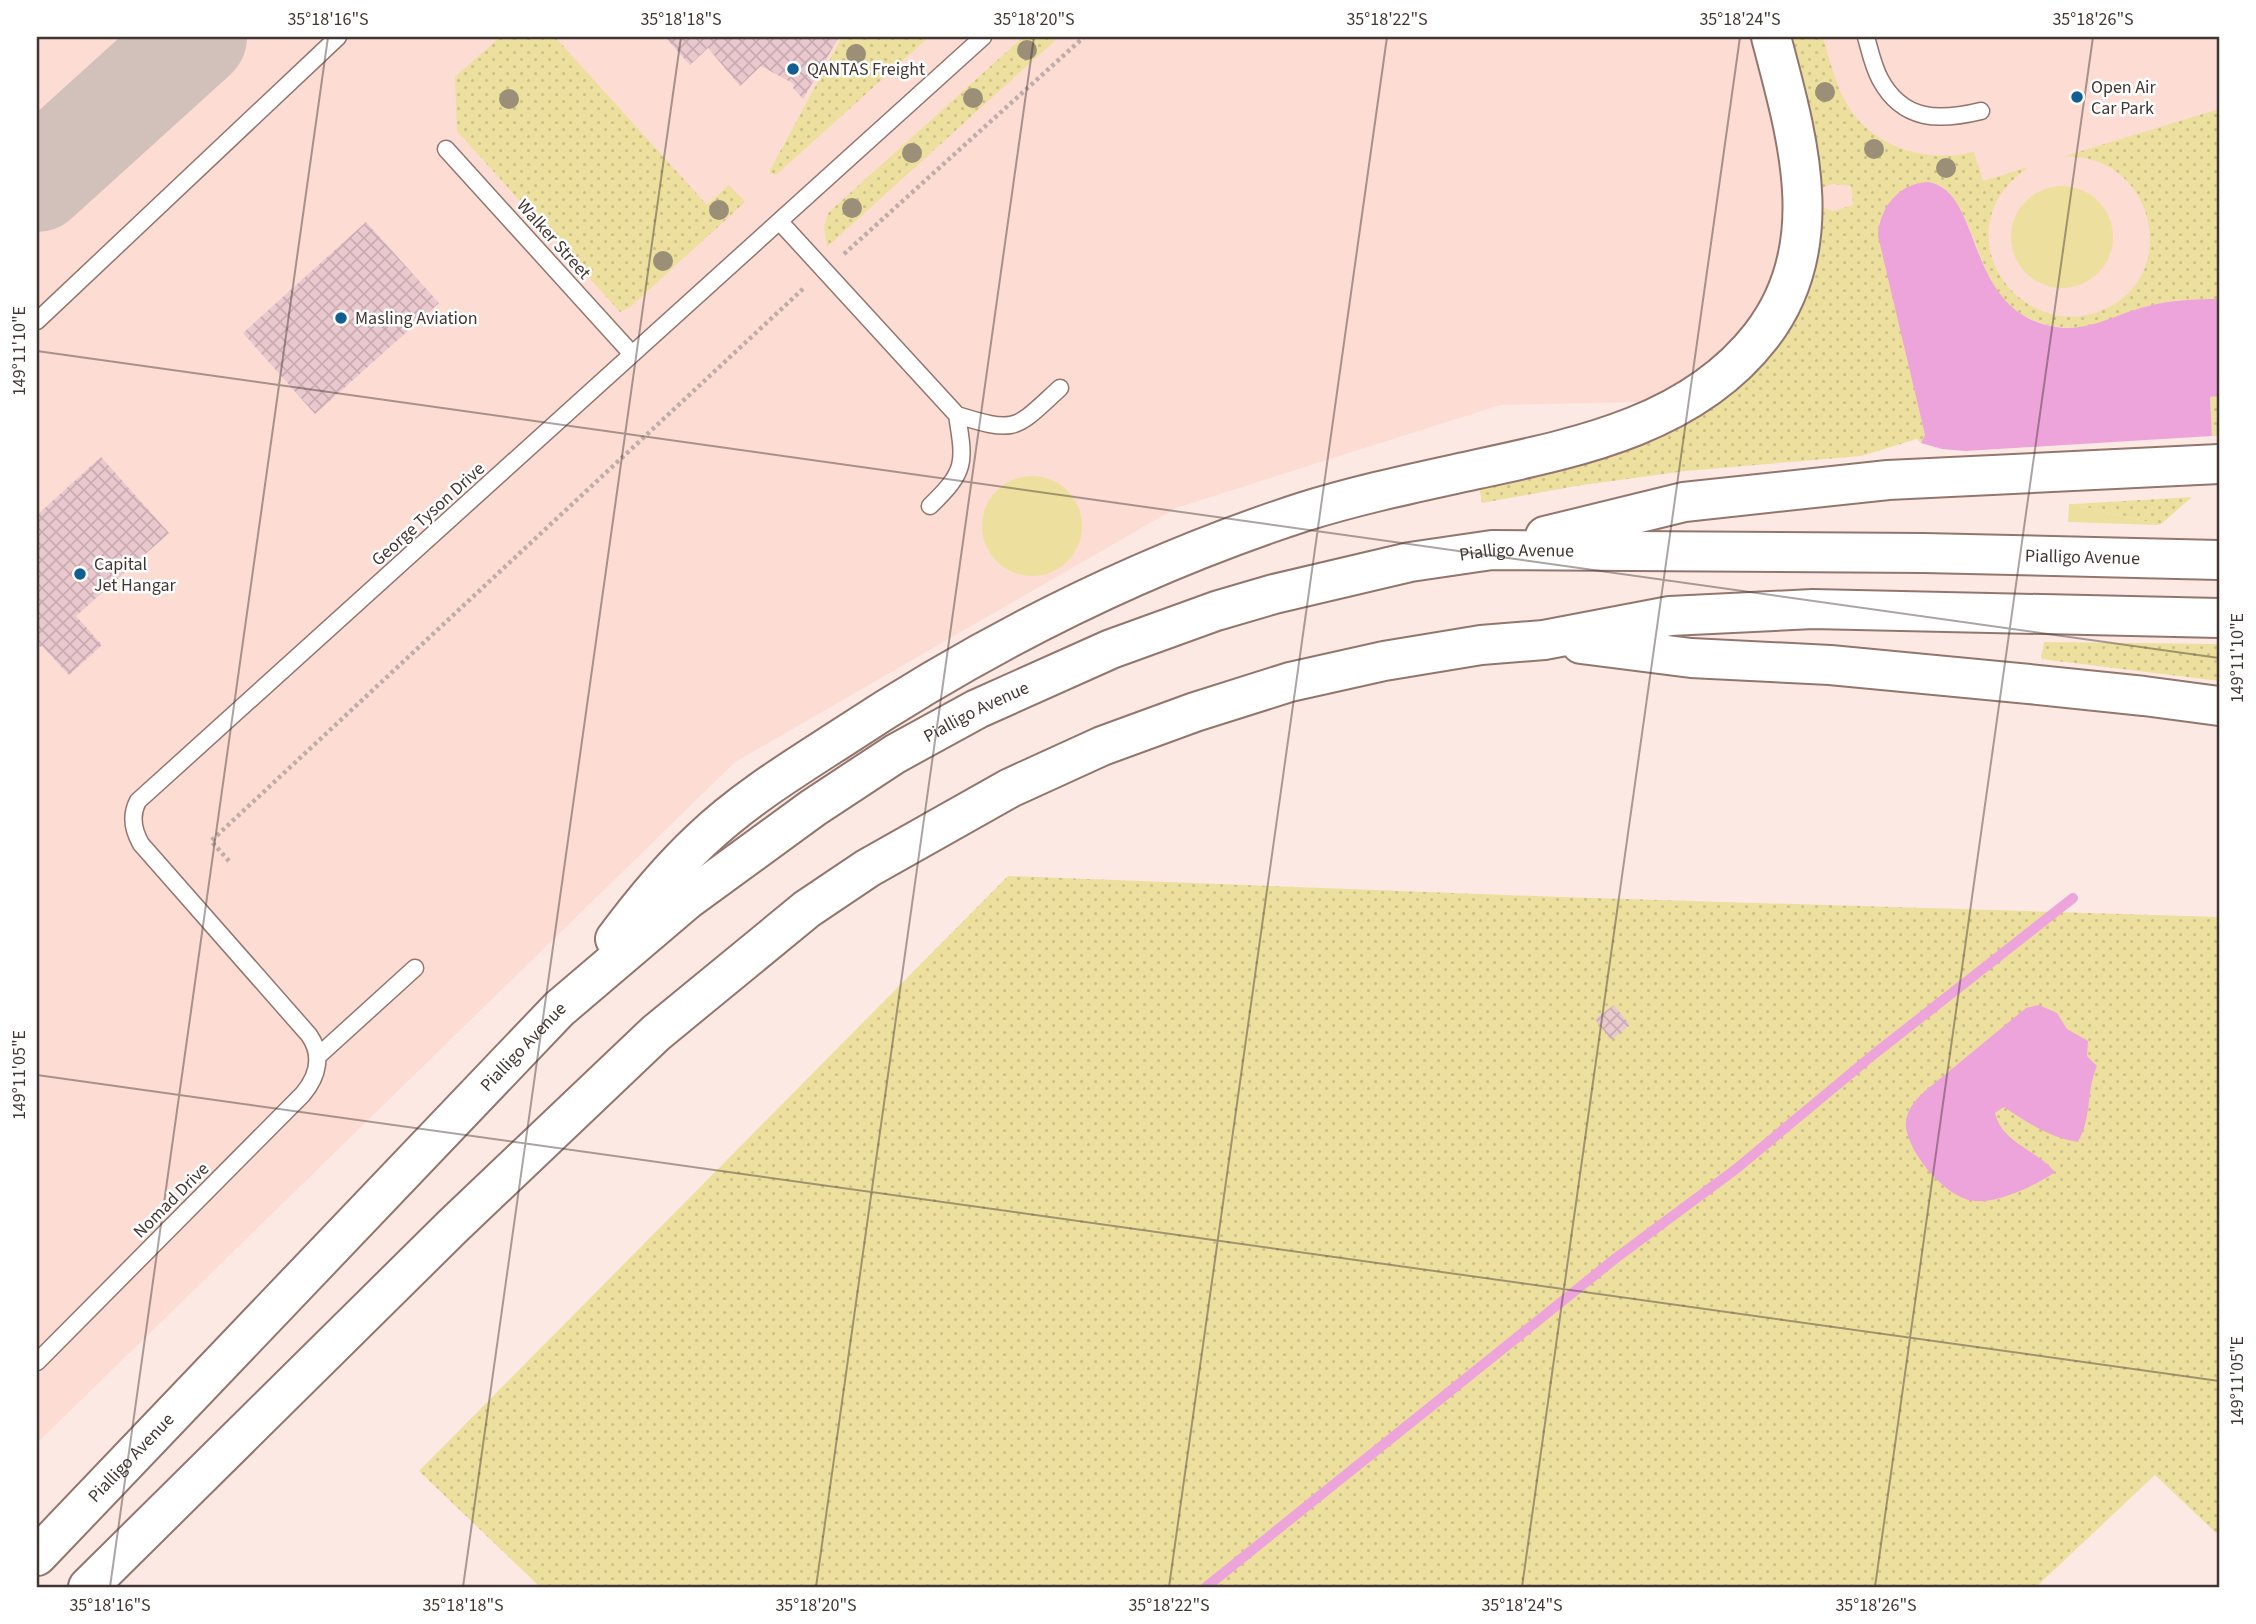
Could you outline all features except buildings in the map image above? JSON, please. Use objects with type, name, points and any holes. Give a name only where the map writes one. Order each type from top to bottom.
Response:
[{"type":"main road","points":[[559,1009],[674,867],[724,820],[764,789],[873,717],[1019,631],[1101,590],[1232,536],[1308,510],[1385,489],[1593,441],[1644,424],[1706,388],[1761,336],[1778,309],[1792,277],[1799,246],[1802,168],[1772,37]]},
{"type":"main road","points":[[1492,550],[1684,502],[1888,480],[2219,464]]},
{"type":"main road","name":"Pialligo Avenue","points":[[37,1556],[559,1009],[635,943],[736,863],[895,754],[976,709],[1111,649],[1216,611],[1329,579],[1410,562],[1492,550],[1924,553],[2219,560]]},
{"type":"main road","points":[[88,1587],[453,1226],[656,1033],[754,950],[807,909],[868,868],[1010,788],[1102,746],[1195,712],[1290,682],[1384,661],[1481,645],[1544,640],[1670,616],[1813,609],[2219,618]]},
{"type":"main road","points":[[1544,640],[1691,657],[1830,665],[2015,683],[2219,706]]},
{"type":"lane","points":[[37,321],[338,37]]},
{"type":"lane","name":"George Tyson Drive","points":[[317,1058],[316,1047],[309,1035],[141,844],[133,826],[136,805],[983,37]]},
{"type":"lane","points":[[1866,37],[1880,81],[1891,95],[1907,108],[1918,114],[1940,118],[1953,118],[1981,111]]},
{"type":"lane","name":"Walker Street","points":[[446,149],[632,354]]},
{"type":"lane","points":[[780,222],[957,415],[1009,427],[1024,421],[1060,388]]},
{"type":"lane","points":[[930,506],[949,488],[959,472],[963,452],[957,415]]},
{"type":"lane","points":[[317,1058],[415,968]]},
{"type":"lane","name":"Nomad Drive","points":[[37,1362],[303,1094],[317,1072],[317,1058]]},
{"type":"path","points":[[229,861],[211,841],[823,271],[1084,37]]},
{"type":"shaded area","points":[[37,37],[2219,37],[2219,367],[1814,398],[1500,405],[1176,508],[735,762],[37,1443]]},
{"type":"shaded area","points":[[500,37],[555,37],[707,205],[729,185],[745,202],[629,308],[620,312],[457,131],[455,77]]},
{"type":"shaded area","points":[[842,37],[929,37],[776,175],[769,172]]},
{"type":"shaded area","points":[[1023,37],[1059,37],[827,247],[824,227],[828,213]]},
{"type":"shaded area","points":[[1790,37],[1823,37],[1844,99],[1854,115],[1882,140],[1917,153],[1955,155],[1974,152],[1983,181],[2028,167],[2008,185],[1994,207],[1989,230],[1991,253],[1999,273],[2012,291],[2029,305],[2050,314],[2072,317],[2095,313],[2123,298],[2141,276],[2149,249],[2148,222],[2138,196],[2120,175],[2095,161],[2062,157],[2219,109],[2219,299],[2182,300],[2153,305],[2081,327],[2043,324],[2020,313],[2001,296],[1993,284],[1958,205],[1949,193],[1939,185],[1897,194],[1884,211],[1879,224],[1925,435],[1921,443],[1917,439],[1861,456],[1686,471],[1576,486],[1482,503],[1479,487],[1619,452],[1688,422],[1749,379],[1774,352],[1795,322],[1811,288],[1820,250],[1821,207],[1834,211],[1853,205],[1851,186],[1833,184],[1821,188],[1816,136]]},
{"type":"shaded area","points":[[1928,182],[1946,190],[1959,206],[1989,277],[2005,300],[2026,317],[2056,327],[2079,327],[2153,305],[2182,300],[2219,299],[2219,396],[2210,397],[2212,436],[1966,451],[1942,449],[1921,443],[1925,435],[1878,236],[1882,216],[1893,199],[1908,187]]},
{"type":"shaded area","points":[[2062,186],[2081,190],[2098,201],[2109,218],[2113,237],[2109,256],[2098,273],[2081,284],[2062,288],[2043,284],[2026,273],[2015,256],[2011,237],[2015,218],[2026,201],[2043,190]]},
{"type":"shaded area","points":[[2219,396],[2219,436],[2212,436],[2210,397]]},
{"type":"shaded area","points":[[1032,476],[1051,480],[1067,491],[1078,507],[1082,526],[1078,545],[1067,561],[1051,572],[1032,576],[1013,572],[997,561],[986,545],[982,526],[986,507],[997,491],[1013,480]]},
{"type":"shaded area","points":[[2192,497],[2160,525],[2073,504]]},
{"type":"shaded area","points":[[2069,504],[2073,504],[2160,525],[2068,522]]},
{"type":"shaded area","points":[[2044,642],[2219,644],[2219,681],[2041,659]]},
{"type":"shaded area","points":[[1008,876],[1562,897],[2219,917],[2219,1530],[2216,1533],[2155,1475],[2036,1587],[540,1587],[419,1471]]},
{"type":"shaded area","points":[[2039,1005],[2057,1013],[2067,1029],[2088,1041],[2087,1056],[2097,1066],[2082,1133],[2078,1142],[2057,1137],[2004,1107],[1995,1113],[2005,1132],[2055,1172],[2005,1197],[1983,1201],[1963,1198],[1941,1184],[1914,1150],[1906,1128],[1908,1112],[1925,1091],[2026,1008]]},
{"type":"waterway","points":[[1206,1587],[1616,1258],[1736,1169],[1873,1055],[2073,898]]},
{"type":"taxiway","points":[[37,181],[196,37]]},
{"type":"place","name":"QANTAS Freight","points":[[793,69]]},
{"type":"place","name":"Open Air Car Park","points":[[2077,97]]},
{"type":"place","name":"Masling Aviation","points":[[341,318]]},
{"type":"place","name":"Capital Jet Hangar","points":[[80,574]]}]
